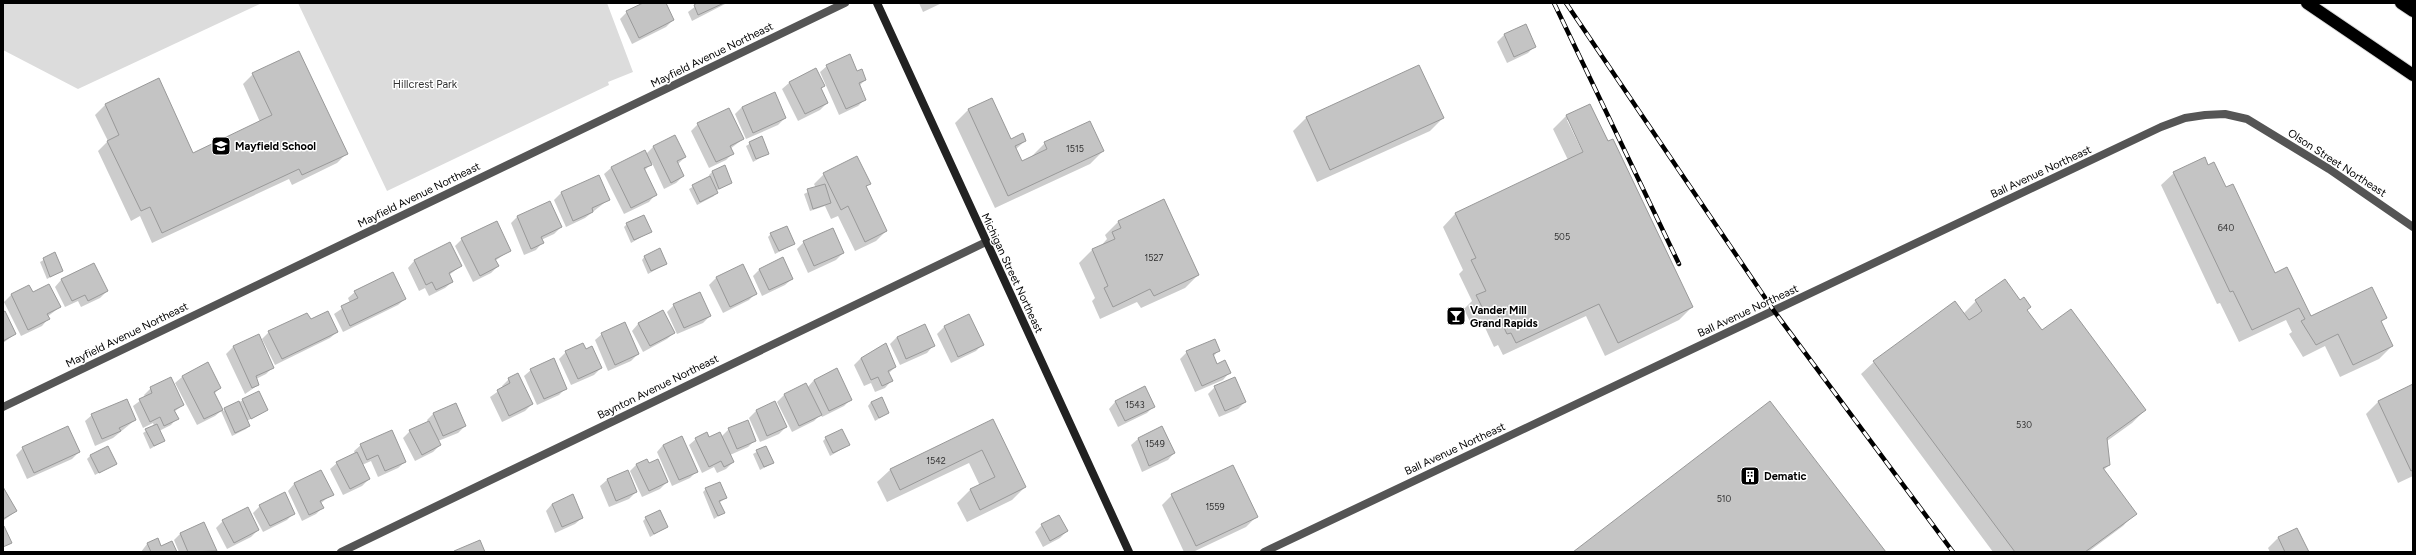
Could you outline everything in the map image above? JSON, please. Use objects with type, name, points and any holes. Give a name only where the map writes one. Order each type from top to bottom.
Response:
[{"type":"highway","points":[[2307,3],[2413,75]]},
{"type":"highway","points":[[2401,3],[2413,11]]},
{"type":"main road","name":"Michigan Street Northeast","points":[[877,3],[1129,552]]},
{"type":"street","name":"Mayfield Avenue Northeast","points":[[3,407],[845,3]]},
{"type":"street","name":"Ball Avenue Northeast","points":[[1264,552],[2161,127],[2185,118],[2205,115],[2225,114],[2247,119]]},
{"type":"street","name":"Olson Street Northeast","points":[[2247,119],[2329,169],[2413,227]]},
{"type":"street","name":"Baynton Avenue Northeast","points":[[341,552],[986,242]]},
{"type":"green space","points":[[3,3],[262,3],[78,89],[3,50]]},
{"type":"green space","name":"Hillcrest Park","points":[[298,3],[607,3],[633,72],[608,82],[609,85],[387,191]]},
{"type":"building","points":[[643,3],[666,3],[674,20],[639,38],[626,11]]},
{"type":"building","points":[[697,3],[724,3],[698,15],[694,5]]},
{"type":"building","points":[[1526,24],[1536,47],[1514,57],[1504,34]]},
{"type":"building","points":[[299,51],[348,154],[302,175],[299,169],[162,233],[150,207],[141,211],[107,141],[119,135],[105,104],[159,78],[193,153],[272,115],[252,73]]},
{"type":"building","points":[[850,54],[857,71],[862,69],[866,80],[859,83],[866,100],[846,109],[826,65]]},
{"type":"building","points":[[1419,65],[1444,118],[1330,170],[1306,117]]},
{"type":"building","points":[[816,68],[825,86],[821,88],[828,103],[805,114],[789,82]]},
{"type":"building","points":[[775,92],[786,118],[753,133],[742,107]]},
{"type":"building","points":[[992,98],[1011,139],[1023,133],[1026,141],[1015,146],[1022,161],[1047,149],[1044,142],[1090,121],[1104,151],[1008,196],[968,109]]},
{"type":"building","points":[[1590,104],[1608,141],[1613,139],[1693,307],[1618,343],[1599,304],[1516,343],[1511,333],[1507,334],[1494,307],[1484,311],[1476,295],[1486,291],[1471,260],[1476,258],[1455,213],[1583,152],[1566,115]]},
{"type":"building","points":[[729,108],[744,139],[730,146],[734,154],[716,162],[697,123]]},
{"type":"building","points":[[675,135],[686,157],[677,161],[684,176],[671,183],[653,146]]},
{"type":"building","points":[[762,136],[769,154],[756,159],[749,142]]},
{"type":"building","points":[[645,150],[652,165],[644,168],[657,195],[631,208],[611,167]]},
{"type":"building","points":[[857,156],[871,184],[866,186],[887,231],[865,242],[848,206],[841,210],[823,173]]},
{"type":"building","points":[[2205,157],[2208,165],[2214,162],[2226,187],[2233,184],[2275,273],[2287,267],[2311,316],[2372,287],[2387,318],[2381,321],[2393,346],[2353,365],[2338,334],[2316,345],[2301,321],[2305,319],[2299,308],[2252,330],[2233,291],[2230,292],[2173,172]]},
{"type":"building","points":[[725,165],[732,183],[719,189],[712,171]]},
{"type":"building","points":[[599,175],[610,200],[592,208],[593,212],[573,221],[561,192]]},
{"type":"building","points":[[710,176],[718,193],[700,202],[692,185]]},
{"type":"building","points":[[825,184],[831,203],[813,209],[807,189]]},
{"type":"building","points":[[1164,199],[1199,275],[1154,296],[1150,289],[1113,307],[1104,288],[1108,286],[1092,249],[1115,239],[1112,232],[1121,228],[1118,221]]},
{"type":"building","points":[[550,201],[562,227],[541,237],[544,243],[531,249],[517,216]]},
{"type":"building","points":[[644,215],[652,232],[634,240],[626,223]]},
{"type":"building","points":[[497,221],[511,251],[495,259],[499,266],[480,276],[461,238]]},
{"type":"building","points":[[787,226],[795,244],[779,251],[770,233]]},
{"type":"building","points":[[833,228],[844,253],[814,266],[803,241]]},
{"type":"building","points":[[450,242],[462,266],[449,273],[453,282],[436,290],[432,282],[426,285],[414,260]]},
{"type":"building","points":[[660,248],[667,264],[651,271],[644,256]]},
{"type":"building","points":[[55,252],[63,271],[50,277],[43,258]]},
{"type":"building","points":[[783,257],[793,279],[769,290],[759,269]]},
{"type":"building","points":[[94,263],[108,291],[88,301],[85,295],[72,301],[61,279]]},
{"type":"building","points":[[743,264],[757,294],[730,307],[716,277]]},
{"type":"building","points":[[393,272],[406,299],[350,326],[341,306],[358,298],[354,291]]},
{"type":"building","points":[[2005,279],[2020,300],[2024,297],[2031,307],[2027,310],[2042,330],[2071,309],[2146,410],[2107,438],[2110,465],[2103,468],[2137,514],[2085,552],[2015,552],[1873,361],[1955,301],[1969,320],[1982,311],[1975,300]]},
{"type":"building","points":[[49,284],[61,307],[47,314],[50,319],[28,330],[11,294],[29,285],[33,292]]},
{"type":"building","points":[[700,292],[711,316],[684,328],[673,304]]},
{"type":"building","points":[[663,310],[675,333],[650,346],[638,323]]},
{"type":"building","points":[[5,311],[16,334],[3,341],[3,312]]},
{"type":"building","points":[[328,311],[338,332],[282,359],[268,331],[307,313],[311,319]]},
{"type":"building","points":[[969,314],[984,345],[958,357],[944,326]]},
{"type":"building","points":[[625,322],[639,354],[615,365],[601,333]]},
{"type":"building","points":[[925,324],[935,346],[906,359],[897,337]]},
{"type":"building","points":[[259,334],[274,368],[256,376],[259,385],[252,388],[233,346]]},
{"type":"building","points":[[1215,339],[1220,351],[1213,354],[1217,364],[1225,360],[1231,373],[1202,386],[1186,351]]},
{"type":"building","points":[[583,343],[586,349],[592,346],[602,368],[578,379],[565,351]]},
{"type":"building","points":[[886,343],[896,367],[888,371],[893,381],[882,386],[878,377],[871,380],[861,358]]},
{"type":"building","points":[[554,358],[567,389],[544,399],[530,369]]},
{"type":"building","points":[[208,362],[221,388],[214,392],[223,410],[204,419],[182,376]]},
{"type":"building","points":[[837,368],[852,400],[829,411],[814,380]]},
{"type":"building","points":[[518,373],[533,404],[509,416],[497,390],[510,383],[508,378]]},
{"type":"building","points":[[171,377],[184,405],[174,410],[179,419],[164,426],[160,417],[150,422],[139,399],[152,393],[150,387]]},
{"type":"building","points":[[1235,377],[1246,402],[1225,411],[1214,386]]},
{"type":"building","points":[[806,383],[822,415],[799,426],[784,394]]},
{"type":"building","points":[[2413,384],[2413,470],[2411,471],[2378,401]]},
{"type":"building","points":[[1145,386],[1155,407],[1125,421],[1115,401]]},
{"type":"building","points":[[259,391],[268,410],[251,419],[242,399]]},
{"type":"building","points":[[882,397],[889,413],[879,418],[871,402]]},
{"type":"building","points":[[127,399],[136,420],[119,428],[121,431],[102,439],[91,414]]},
{"type":"building","points":[[239,401],[250,426],[235,433],[224,408]]},
{"type":"building","points":[[775,401],[787,427],[767,436],[756,410]]},
{"type":"building","name":"Dematic","points":[[1770,401],[1886,552],[1573,552]]},
{"type":"building","points":[[456,403],[466,426],[443,436],[433,413]]},
{"type":"building","points":[[993,419],[1026,487],[980,510],[970,489],[995,477],[982,450],[900,490],[890,469]]},
{"type":"building","points":[[748,420],[756,441],[737,449],[728,428]]},
{"type":"building","points":[[429,421],[441,445],[422,455],[409,430]]},
{"type":"building","points":[[157,424],[165,441],[154,446],[145,429]]},
{"type":"building","points":[[68,426],[80,452],[34,473],[22,447]]},
{"type":"building","points":[[1162,426],[1175,453],[1149,466],[1138,438]]},
{"type":"building","points":[[842,429],[850,445],[833,453],[825,437]]},
{"type":"building","points":[[392,430],[406,462],[385,471],[378,455],[367,460],[360,444]]},
{"type":"building","points":[[707,432],[709,437],[720,432],[734,462],[724,467],[721,461],[709,467],[695,438]]},
{"type":"building","points":[[682,436],[698,472],[679,480],[663,445]]},
{"type":"building","points":[[108,446],[117,464],[99,473],[90,455]]},
{"type":"building","points":[[766,446],[774,463],[764,467],[756,450]]},
{"type":"building","points":[[357,452],[370,479],[350,489],[336,462]]},
{"type":"building","points":[[647,459],[649,463],[658,459],[668,482],[649,491],[636,464]]},
{"type":"building","points":[[1233,465],[1258,517],[1196,546],[1171,494]]},
{"type":"building","points":[[321,470],[334,495],[320,501],[324,508],[309,515],[294,483]]},
{"type":"building","points":[[628,470],[637,492],[616,501],[607,479]]},
{"type":"building","points":[[720,482],[727,498],[719,501],[725,513],[718,516],[705,488]]},
{"type":"building","points":[[3,487],[17,511],[3,519]]},
{"type":"building","points":[[285,492],[295,514],[270,526],[259,505]]},
{"type":"building","points":[[573,494],[583,518],[562,527],[552,504]]},
{"type":"building","points":[[248,507],[259,530],[234,543],[222,520]]},
{"type":"building","points":[[660,510],[668,527],[654,534],[645,517]]},
{"type":"building","points":[[1059,515],[1068,531],[1050,541],[1041,524]]},
{"type":"building","points":[[204,522],[217,551],[188,552],[180,533]]},
{"type":"building","points":[[4,526],[12,543],[3,547],[3,527]]},
{"type":"building","points":[[2297,528],[2309,552],[2285,552],[2278,537]]},
{"type":"building","points":[[158,538],[161,546],[172,541],[177,552],[151,552],[147,543]]},
{"type":"building","points":[[480,540],[485,552],[454,551]]},
{"type":"railway","points":[[1554,3],[1679,264]]},
{"type":"railway","points":[[1566,3],[1774,311],[1953,552]]},
{"type":"place","name":"Mayfield School","points":[[221,146]]},
{"type":"place","name":"Vander Mill Grand Rapids","points":[[1456,316]]},
{"type":"place","name":"Dematic","points":[[1750,476]]}]
